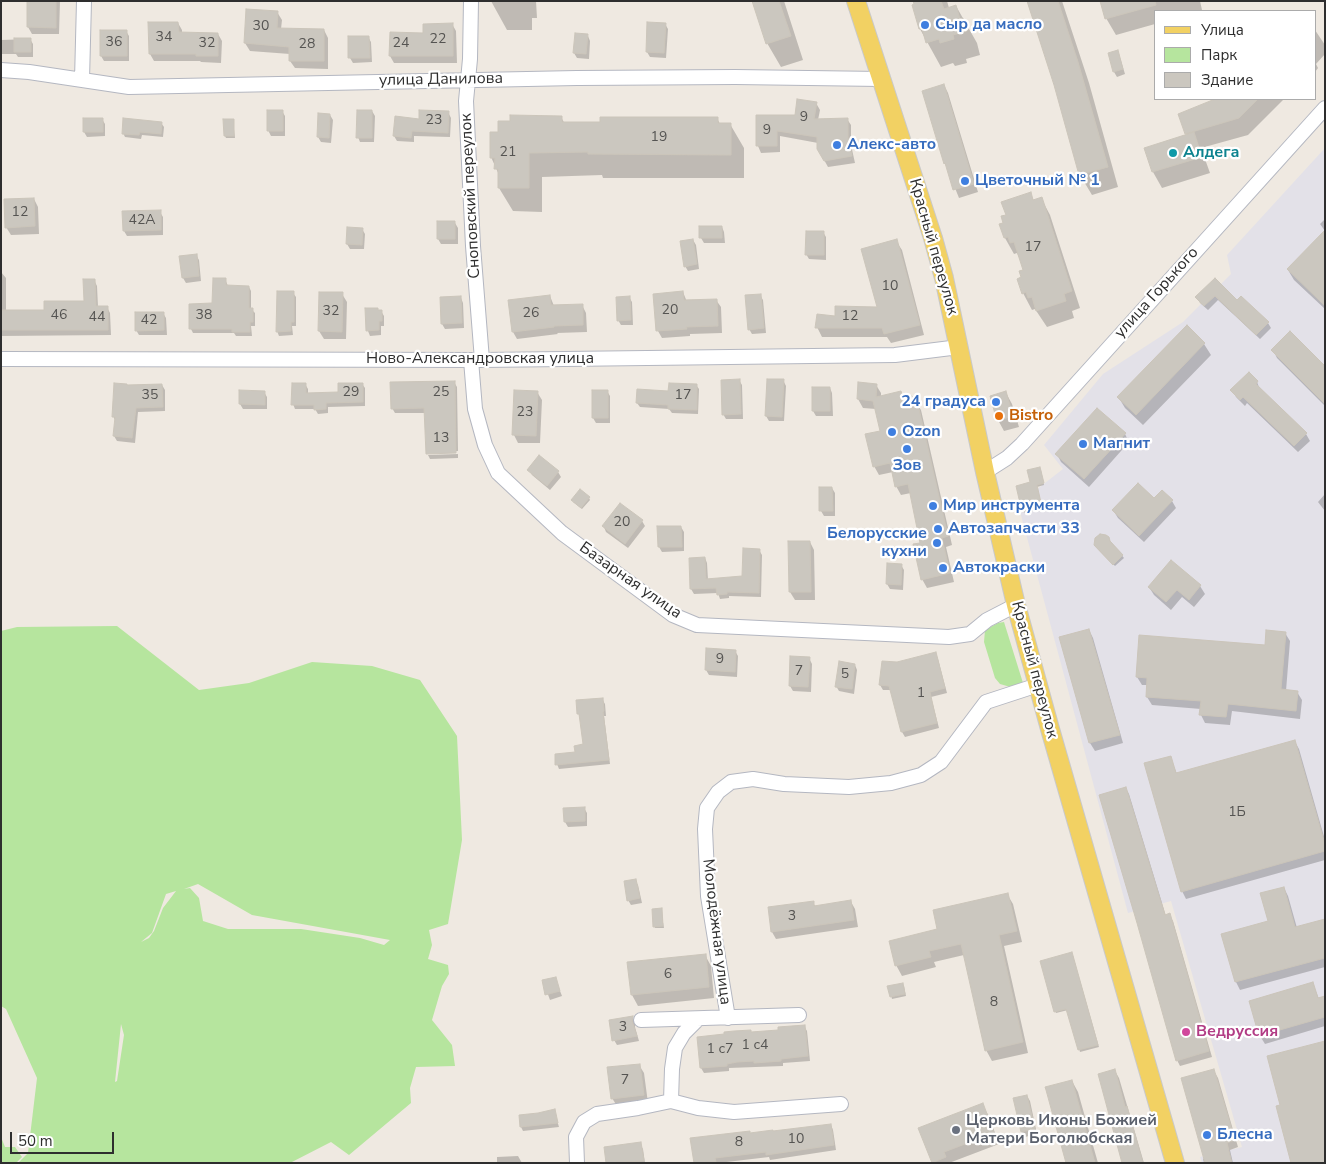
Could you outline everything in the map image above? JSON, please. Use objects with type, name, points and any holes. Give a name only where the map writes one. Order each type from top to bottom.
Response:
[{"type":"main road","name":"Красный переулок","points":[[856,1],[933,238],[944,278],[985,472],[1016,605],[1175,1163]]},
{"type":"street","points":[[82,80],[84,1]]},
{"type":"street","name":"Сноповский переулок","points":[[471,1],[466,101],[476,360]]},
{"type":"street","name":"улица Данилова","points":[[1,70],[29,72],[129,87],[735,77],[881,79]]},
{"type":"street","name":"улица Горького","points":[[985,472],[1007,458],[1022,444],[1325,108]]},
{"type":"street","name":"Ново-Александровская улица","points":[[1,359],[476,360],[895,355],[959,347]]},
{"type":"street","name":"Базарная улица","points":[[476,360],[475,409],[485,445],[498,473],[562,532],[673,615],[697,625],[949,637],[970,634],[987,620],[1016,605]]},
{"type":"street","name":"Молодёжная улица","points":[[728,1018],[708,896],[704,828],[707,808],[718,792],[731,782],[753,780],[849,788],[890,783],[922,775],[941,762],[986,702],[1038,685]]},
{"type":"street","points":[[641,1020],[799,1015]]},
{"type":"street","points":[[671,1101],[675,1048],[684,1032],[698,1019]]},
{"type":"street","points":[[578,1163],[576,1137],[584,1122],[597,1114],[671,1101],[698,1108],[734,1112],[841,1104]]},
{"type":"shaded area","points":[[1325,148],[1325,1163],[1202,1163],[1200,1157],[1242,1147],[1171,901],[1128,913],[1018,504],[1063,469],[1044,445],[1103,374],[1183,322],[1231,274],[1227,255]]},
{"type":"green space","points":[[1004,622],[1023,683],[1014,688],[1000,684],[995,678],[984,642],[985,630]]},
{"type":"green space","points":[[117,626],[199,690],[249,683],[312,662],[372,666],[420,680],[457,736],[462,840],[448,924],[429,930],[432,945],[428,959],[448,965],[449,974],[442,986],[432,1020],[452,1045],[455,1066],[416,1067],[410,1088],[411,1103],[349,1155],[331,1142],[290,1163],[18,1163],[28,1153],[37,1078],[6,1009],[1,1006],[1,631],[17,627]],"holes":[[[198,884],[252,915],[390,940],[384,945],[360,938],[301,929],[228,929],[203,921],[199,898],[190,888],[184,889]],[[176,891],[163,908],[154,931],[149,938],[141,942],[152,933],[166,894]],[[121,1024],[124,1035],[117,1081],[115,1082]]]},
{"type":"green space","points":[[1,1137],[5,1147],[15,1147],[22,1157],[16,1163],[1,1163]]},
{"type":"building","points":[[27,1],[56,1],[56,28],[27,27]]},
{"type":"building","points":[[752,1],[779,1],[791,36],[766,44]]},
{"type":"building","points":[[913,1],[941,1],[944,9],[956,5],[960,19],[963,18],[967,31],[953,35],[954,39],[940,43],[939,39],[926,43],[922,29],[919,29],[912,5],[914,4]]},
{"type":"building","points":[[1027,1],[1058,1],[1078,62],[1108,167],[1079,175],[1054,85]]},
{"type":"building","points":[[1100,1],[1155,1],[1156,5],[1105,19]]},
{"type":"building","points":[[246,9],[278,11],[277,28],[324,29],[324,61],[289,61],[289,47],[244,43]]},
{"type":"building","points":[[148,22],[178,22],[179,32],[218,33],[218,56],[149,54]]},
{"type":"building","points":[[647,22],[666,23],[664,53],[646,52]]},
{"type":"building","points":[[453,23],[453,56],[389,56],[390,32],[423,33],[423,24]]},
{"type":"building","points":[[100,30],[127,30],[127,56],[100,56]]},
{"type":"building","points":[[575,33],[588,34],[586,54],[573,53]]},
{"type":"building","points":[[348,36],[369,36],[370,58],[348,58]]},
{"type":"building","points":[[14,38],[31,38],[31,52],[14,52]]},
{"type":"building","points":[[1118,50],[1123,69],[1113,72],[1108,53]]},
{"type":"building","points":[[944,84],[974,184],[953,190],[922,91]]},
{"type":"building","points":[[797,99],[817,102],[814,119],[848,118],[848,138],[852,156],[824,161],[817,149],[817,137],[777,131],[777,146],[756,146],[756,115],[795,115]]},
{"type":"building","points":[[1213,100],[1257,100],[1239,118],[1185,134],[1178,114]]},
{"type":"building","points":[[267,110],[283,110],[283,131],[267,131]]},
{"type":"building","points":[[357,110],[372,110],[372,138],[356,138]]},
{"type":"building","points":[[419,110],[449,111],[448,133],[412,131],[411,138],[393,136],[395,116],[419,119]]},
{"type":"building","points":[[318,113],[330,114],[329,138],[317,137]]},
{"type":"building","points":[[510,115],[562,116],[562,122],[600,122],[600,117],[718,117],[718,123],[731,123],[731,155],[588,154],[588,152],[529,153],[529,188],[498,188],[498,169],[494,169],[495,158],[490,158],[490,132],[498,132],[498,121],[510,121]]},
{"type":"building","points":[[83,118],[103,118],[103,132],[83,132]]},
{"type":"building","points":[[123,118],[162,122],[161,134],[140,132],[139,135],[122,134]]},
{"type":"building","points":[[223,119],[234,119],[234,136],[224,136]]},
{"type":"building","name":"Алдега","points":[[1194,132],[1202,157],[1152,172],[1144,148]]},
{"type":"building","points":[[1031,192],[1033,200],[1042,197],[1072,291],[1064,294],[1066,301],[1036,311],[1032,297],[1028,298],[1026,292],[1022,294],[1017,279],[1021,277],[1019,271],[1023,270],[1014,242],[1010,243],[1008,237],[1004,238],[999,224],[1003,223],[1001,216],[1006,215],[1001,202]]},
{"type":"building","points":[[34,198],[35,226],[5,228],[4,199]]},
{"type":"building","points":[[161,210],[161,230],[123,231],[122,211]]},
{"type":"building","points":[[437,221],[455,221],[455,239],[437,239]]},
{"type":"building","points":[[699,226],[722,226],[722,238],[699,238]]},
{"type":"building","points":[[347,227],[363,228],[362,245],[346,244]]},
{"type":"building","points":[[1325,230],[1325,306],[1287,269]]},
{"type":"building","points":[[806,231],[824,231],[824,255],[805,255]]},
{"type":"building","points":[[693,239],[697,264],[684,267],[680,241]]},
{"type":"building","points":[[897,239],[920,325],[884,334],[882,328],[815,328],[817,314],[835,316],[835,306],[877,307],[861,249]]},
{"type":"building","points":[[197,254],[199,276],[182,278],[179,256]]},
{"type":"building","points":[[213,278],[226,278],[226,285],[249,286],[249,308],[253,308],[253,322],[250,322],[250,332],[232,332],[232,329],[189,329],[189,304],[212,303]]},
{"type":"building","points":[[1215,278],[1237,300],[1241,296],[1269,322],[1256,335],[1215,296],[1204,306],[1195,297]]},
{"type":"building","points":[[83,279],[95,279],[96,306],[108,306],[108,330],[1,330],[1,310],[44,310],[44,301],[84,301]]},
{"type":"building","points":[[277,291],[294,291],[294,322],[291,322],[291,331],[276,332]]},
{"type":"building","points":[[683,291],[684,300],[717,299],[718,326],[686,327],[687,329],[656,331],[653,294]]},
{"type":"building","points":[[319,292],[343,292],[342,332],[318,331]]},
{"type":"building","points":[[761,294],[764,328],[748,330],[745,295]]},
{"type":"building","points":[[550,295],[551,305],[583,304],[583,325],[554,326],[512,332],[508,300]]},
{"type":"building","points":[[461,296],[462,323],[441,324],[440,297]]},
{"type":"building","points":[[630,296],[631,320],[617,321],[616,297]]},
{"type":"building","points":[[365,308],[378,308],[378,310],[382,310],[382,321],[379,321],[379,330],[366,331]]},
{"type":"building","points":[[135,312],[164,312],[164,330],[135,331]]},
{"type":"building","points":[[1187,325],[1205,343],[1136,415],[1117,397]]},
{"type":"building","points":[[1290,331],[1325,366],[1325,404],[1271,350]]},
{"type":"building","points":[[1249,372],[1258,381],[1256,384],[1307,433],[1294,446],[1243,397],[1240,400],[1230,390]]},
{"type":"building","points":[[740,379],[741,414],[722,415],[721,380]]},
{"type":"building","points":[[767,379],[784,379],[782,417],[765,416]]},
{"type":"building","points":[[455,381],[456,453],[426,454],[424,408],[391,409],[390,382]]},
{"type":"building","points":[[858,382],[877,384],[876,397],[901,391],[903,398],[912,396],[913,401],[917,400],[948,536],[942,538],[950,573],[921,580],[913,544],[920,543],[908,484],[895,487],[890,463],[873,467],[865,434],[880,431],[873,401],[857,399]]},
{"type":"building","points":[[114,383],[127,385],[162,384],[163,407],[136,408],[132,438],[113,436],[115,417],[112,417]]},
{"type":"building","points":[[292,383],[306,383],[306,393],[338,392],[338,383],[363,383],[363,402],[326,403],[326,409],[314,410],[314,405],[291,405]]},
{"type":"building","points":[[669,383],[697,384],[697,410],[668,409],[668,405],[636,403],[637,389],[668,391]]},
{"type":"building","points":[[812,387],[830,387],[830,411],[812,411]]},
{"type":"building","points":[[239,390],[265,391],[265,405],[239,404]]},
{"type":"building","points":[[514,390],[538,391],[536,436],[512,435]]},
{"type":"building","points":[[592,390],[608,390],[608,418],[592,418]]},
{"type":"building","points":[[1006,391],[1013,416],[997,421],[990,396]]},
{"type":"building","points":[[1097,408],[1126,433],[1084,479],[1055,454]]},
{"type":"building","points":[[539,455],[559,471],[547,486],[527,470]]},
{"type":"building","points":[[1040,467],[1044,483],[1037,485],[1042,507],[1022,512],[1016,486],[1030,482],[1027,470]]},
{"type":"building","points":[[1138,483],[1154,498],[1162,490],[1173,500],[1139,536],[1112,510]]},
{"type":"building","points":[[819,487],[832,487],[833,511],[819,511]]},
{"type":"building","points":[[580,489],[590,497],[581,508],[571,500]]},
{"type":"building","points":[[620,503],[643,520],[625,544],[602,526]]},
{"type":"building","points":[[657,526],[681,526],[682,547],[658,547]]},
{"type":"building","points":[[1100,534],[1109,537],[1110,541],[1123,555],[1113,565],[1094,545],[1095,538]]},
{"type":"building","points":[[788,541],[810,541],[811,592],[789,592]]},
{"type":"building","points":[[743,548],[760,549],[759,593],[727,592],[727,594],[717,595],[716,588],[690,589],[689,558],[705,557],[706,579],[742,576]]},
{"type":"building","points":[[1171,560],[1201,585],[1189,600],[1177,590],[1166,602],[1148,587]]},
{"type":"building","points":[[887,563],[902,564],[901,585],[886,584]]},
{"type":"building","points":[[1089,629],[1120,735],[1089,743],[1059,637]]},
{"type":"building","points":[[1266,630],[1286,632],[1281,689],[1298,691],[1296,711],[1228,704],[1226,717],[1199,715],[1201,701],[1146,697],[1147,678],[1136,677],[1139,635],[1265,645]]},
{"type":"building","points":[[706,648],[736,650],[735,672],[705,670]]},
{"type":"building","points":[[936,652],[945,688],[930,692],[937,723],[901,732],[889,686],[879,685],[882,661],[897,662]]},
{"type":"building","points":[[790,656],[810,657],[808,687],[789,686]]},
{"type":"building","points":[[839,661],[855,664],[852,689],[835,687]]},
{"type":"building","points":[[603,698],[609,760],[555,765],[555,754],[575,752],[574,746],[583,744],[576,700]]},
{"type":"building","points":[[1295,740],[1325,844],[1325,851],[1181,892],[1144,763],[1171,756],[1176,773]]},
{"type":"building","points":[[1126,787],[1165,915],[1170,913],[1209,1051],[1176,1061],[1099,795]]},
{"type":"building","points":[[585,807],[585,821],[564,822],[563,808]]},
{"type":"building","points":[[636,879],[640,898],[627,901],[624,881]]},
{"type":"building","points":[[1284,887],[1295,927],[1325,919],[1325,958],[1235,982],[1221,934],[1268,921],[1260,893]]},
{"type":"building","points":[[1008,893],[1017,931],[999,935],[1023,1042],[985,1051],[961,944],[929,951],[931,957],[895,966],[889,941],[937,929],[933,910]]},
{"type":"building","points":[[851,900],[854,920],[771,932],[768,907],[814,901],[814,906]]},
{"type":"building","points":[[662,908],[663,926],[653,927],[652,909]]},
{"type":"building","points":[[1072,952],[1098,1045],[1078,1050],[1066,1009],[1054,1012],[1040,961]]},
{"type":"building","points":[[706,954],[709,987],[631,995],[627,962]]},
{"type":"building","points":[[556,977],[560,991],[545,995],[542,980]]},
{"type":"building","points":[[1313,982],[1318,998],[1325,996],[1325,1017],[1259,1036],[1249,1001]]},
{"type":"building","points":[[903,983],[905,994],[890,997],[887,986]]},
{"type":"building","points":[[633,1016],[632,1021],[637,1036],[612,1041],[609,1020]]},
{"type":"building","points":[[805,1025],[808,1056],[781,1059],[781,1061],[737,1062],[727,1064],[727,1066],[700,1068],[697,1037],[734,1031],[778,1030],[778,1027]]},
{"type":"building","points":[[1325,1041],[1325,1163],[1291,1163],[1276,1106],[1280,1105],[1267,1056]]},
{"type":"building","points":[[640,1064],[644,1095],[611,1099],[607,1067]]},
{"type":"building","points":[[1115,1069],[1143,1163],[1122,1163],[1098,1074]]},
{"type":"building","points":[[1214,1069],[1235,1140],[1227,1143],[1232,1163],[1205,1163],[1181,1078]]},
{"type":"building","points":[[1072,1080],[1095,1163],[1066,1163],[1045,1087]]},
{"type":"building","points":[[1027,1095],[1035,1129],[1021,1132],[1013,1098]]},
{"type":"building","name":"Церковь Иконы Божией Матери Боголюбская","points":[[983,1103],[994,1133],[944,1152],[946,1157],[932,1163],[918,1128]]},
{"type":"building","points":[[555,1109],[558,1123],[520,1127],[519,1115]]},
{"type":"building","points":[[831,1124],[834,1145],[766,1155],[766,1152],[715,1158],[716,1162],[694,1163],[690,1138]]},
{"type":"building","points":[[641,1142],[644,1161],[606,1163],[604,1147]]},
{"type":"place","name":"Сыр да масло","points":[[925,25]]},
{"type":"place","name":"Алекс-авто","points":[[837,145]]},
{"type":"place","name":"Алдега","points":[[1173,153]]},
{"type":"place","name":"Цветочный № 1","points":[[965,181]]},
{"type":"place","name":"24 градуса","points":[[996,402]]},
{"type":"place","name":"Bistro","points":[[999,416]]},
{"type":"place","name":"Ozon","points":[[892,432]]},
{"type":"place","name":"Магнит","points":[[1083,444]]},
{"type":"place","name":"Зов","points":[[907,449]]},
{"type":"place","name":"Мир инструмента","points":[[933,506]]},
{"type":"place","name":"Автозапчасти 33","points":[[938,529]]},
{"type":"place","name":"Белорусские кухни","points":[[937,543]]},
{"type":"place","name":"Автокраски","points":[[943,568]]},
{"type":"place","name":"Ведруссия","points":[[1186,1032]]},
{"type":"place","name":"Церковь Иконы Божией Матери Боголюбская","points":[[956,1130]]},
{"type":"place","name":"Блесна","points":[[1207,1135]]}]
